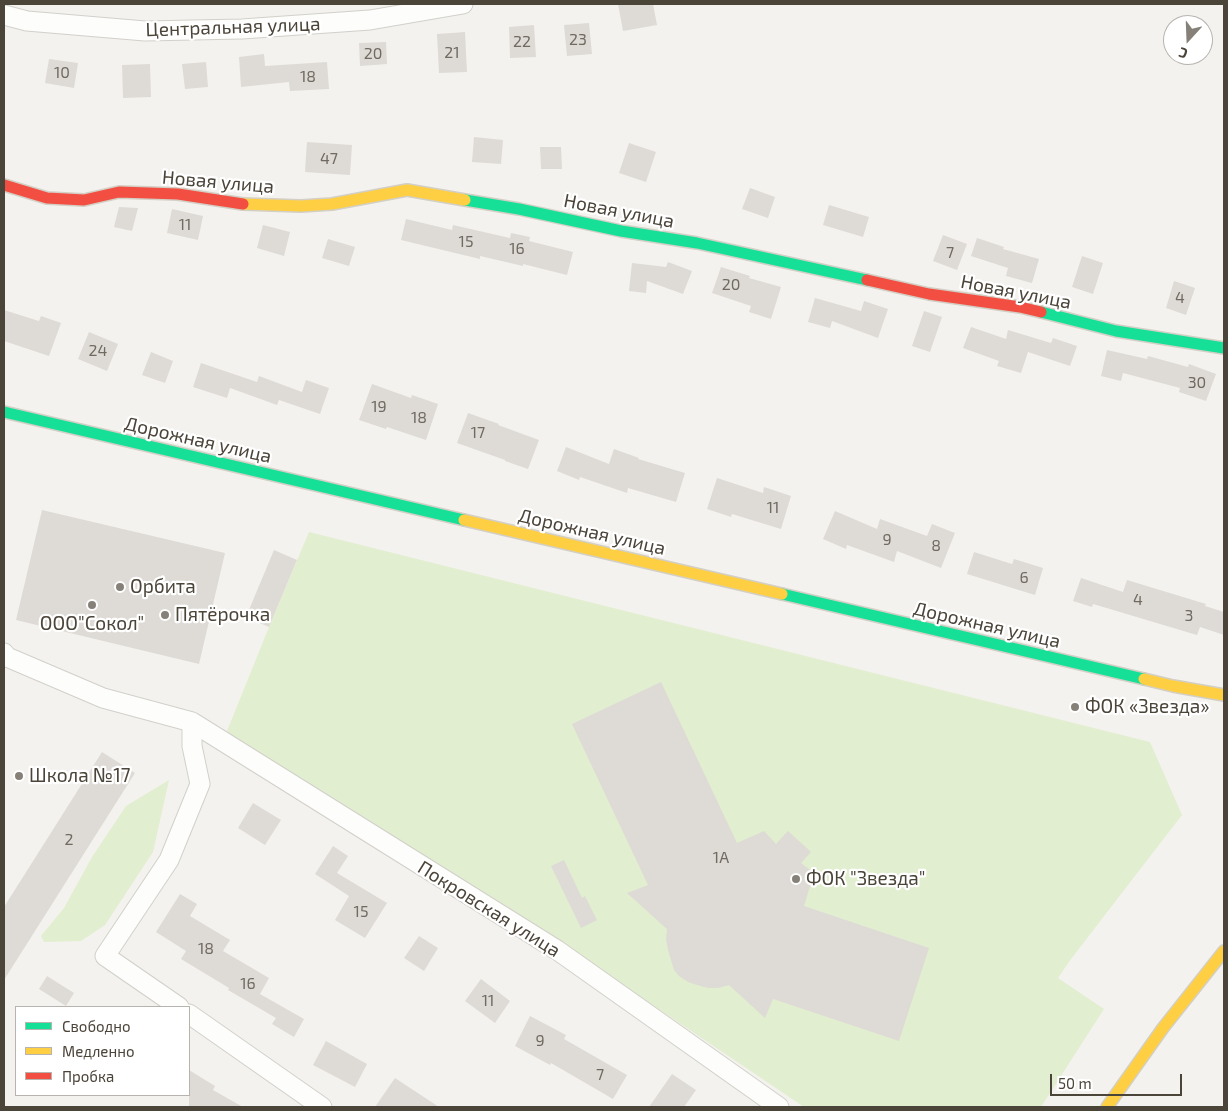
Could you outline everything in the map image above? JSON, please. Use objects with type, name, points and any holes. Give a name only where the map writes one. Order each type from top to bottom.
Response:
[{"type":"main road","name":"Новая улица","points":[[4,185],[47,198],[84,200],[119,192],[178,194],[236,204],[301,206],[332,204],[407,190],[519,209],[621,231],[697,243],[929,294],[1020,307],[1116,331],[1224,348]]},
{"type":"main road","name":"Дорожная улица","points":[[4,412],[1173,686]]},
{"type":"main road","points":[[1173,686],[1224,695]]},
{"type":"main road","points":[[1173,686],[1216,706]]},
{"type":"main road","points":[[1106,1107],[1163,1028],[1224,951]]},
{"type":"street","name":"Центральная улица","points":[[4,15],[27,21],[144,31],[203,30],[370,20],[463,4]]},
{"type":"street","name":"Покровская улица","points":[[4,653],[7,657],[102,698],[192,722],[557,950],[779,1107]]},
{"type":"street","points":[[178,1006],[105,956],[169,860],[200,784],[192,746],[192,722]]},
{"type":"street","points":[[190,1015],[322,1107]]},
{"type":"green space","name":"ФОК \"Звезда\"","points":[[309,532],[1150,742],[1182,815],[1058,978],[1104,1009],[1041,1107],[804,1107],[562,944],[234,739],[227,731]]},
{"type":"green space","points":[[169,780],[153,852],[105,925],[81,941],[44,942],[41,936],[64,908],[92,857],[126,806]]},
{"type":"building","points":[[618,4],[653,4],[657,25],[623,31]]},
{"type":"building","points":[[589,23],[592,54],[567,56],[564,25]]},
{"type":"building","points":[[534,25],[536,57],[510,58],[509,27]]},
{"type":"building","points":[[465,32],[467,72],[439,73],[437,34]]},
{"type":"building","points":[[386,42],[387,64],[360,66],[359,43]]},
{"type":"building","points":[[264,54],[265,66],[327,62],[329,89],[290,91],[289,82],[241,87],[239,57]]},
{"type":"building","points":[[49,59],[78,63],[74,88],[45,83]]},
{"type":"building","points":[[206,62],[208,87],[185,89],[182,64]]},
{"type":"building","points":[[150,64],[151,97],[123,98],[122,65]]},
{"type":"building","points":[[474,137],[503,140],[501,164],[472,162]]},
{"type":"building","points":[[307,142],[352,145],[350,175],[305,172]]},
{"type":"building","points":[[629,143],[656,152],[646,182],[619,173]]},
{"type":"building","points":[[540,147],[561,147],[562,169],[541,169]]},
{"type":"building","points":[[750,188],[775,197],[768,218],[742,209]]},
{"type":"building","points":[[829,205],[869,217],[863,237],[823,225]]},
{"type":"building","points":[[119,207],[138,208],[132,231],[114,227]]},
{"type":"building","points":[[172,209],[203,216],[198,240],[167,233]]},
{"type":"building","points":[[406,219],[452,230],[453,225],[510,238],[511,233],[530,237],[529,241],[573,252],[567,275],[480,256],[480,259],[401,240]]},
{"type":"building","points":[[263,225],[290,232],[284,256],[257,248]]},
{"type":"building","points":[[943,235],[967,244],[957,270],[933,261]]},
{"type":"building","points":[[977,238],[1004,247],[1003,249],[1039,259],[1032,283],[1006,276],[1008,268],[971,256]]},
{"type":"building","points":[[328,239],[355,247],[349,266],[322,258]]},
{"type":"building","points":[[1082,256],[1103,263],[1093,294],[1072,287]]},
{"type":"building","points":[[668,262],[692,271],[683,294],[647,281],[646,293],[629,291],[632,263],[666,267]]},
{"type":"building","points":[[721,267],[750,276],[749,278],[781,287],[771,319],[749,312],[751,306],[712,293]]},
{"type":"building","points":[[1174,281],[1195,288],[1186,315],[1166,308]]},
{"type":"building","points":[[815,298],[861,311],[864,301],[888,309],[878,338],[832,321],[830,328],[808,322]]},
{"type":"building","points":[[4,310],[39,321],[41,316],[61,323],[49,356],[4,341]]},
{"type":"building","points":[[924,311],[942,317],[930,352],[912,346]]},
{"type":"building","points":[[971,327],[1006,339],[1008,330],[1051,343],[1053,338],[1077,346],[1070,366],[1028,352],[1021,373],[997,366],[999,361],[963,348]]},
{"type":"building","points":[[89,332],[118,344],[107,371],[78,359]]},
{"type":"building","points":[[1107,350],[1147,359],[1148,356],[1188,367],[1189,364],[1216,374],[1206,401],[1179,392],[1180,388],[1123,373],[1121,381],[1101,376]]},
{"type":"building","points":[[151,352],[173,361],[165,383],[142,375]]},
{"type":"building","points":[[201,363],[257,382],[259,376],[302,392],[306,380],[329,388],[320,414],[279,400],[277,405],[230,388],[227,398],[193,387]]},
{"type":"building","points":[[372,384],[411,398],[412,395],[438,404],[426,440],[359,420]]},
{"type":"building","points":[[468,413],[539,440],[528,469],[457,443]]},
{"type":"building","points":[[566,447],[609,464],[614,449],[638,459],[685,473],[676,502],[628,488],[627,493],[580,477],[579,480],[557,471]]},
{"type":"building","points":[[717,478],[763,493],[764,487],[791,496],[781,529],[732,514],[731,517],[707,509]]},
{"type":"building","name":"Орбита","points":[[42,510],[225,553],[199,664],[16,620]]},
{"type":"building","points":[[835,511],[877,529],[880,519],[927,536],[932,524],[955,533],[941,568],[897,551],[894,562],[847,545],[846,549],[823,539]]},
{"type":"building","points":[[274,550],[297,560],[269,627],[246,617]]},
{"type":"building","points":[[974,552],[1012,564],[1014,559],[1043,568],[1035,595],[967,574]]},
{"type":"building","points":[[1081,578],[1123,592],[1127,580],[1206,604],[1205,606],[1224,612],[1224,635],[1200,627],[1197,635],[1093,604],[1092,607],[1073,601]]},
{"type":"building","points":[[661,682],[737,843],[764,831],[776,844],[788,831],[811,852],[801,863],[814,873],[804,906],[929,948],[899,1041],[773,999],[765,1018],[729,985],[708,988],[697,985],[688,982],[674,970],[666,939],[667,929],[627,893],[648,885],[572,724]]},
{"type":"building","points":[[102,752],[135,773],[4,980],[4,907]]},
{"type":"building","points":[[253,803],[281,820],[265,845],[238,828]]},
{"type":"building","points":[[333,846],[348,856],[337,873],[387,903],[365,938],[335,920],[349,896],[315,874]]},
{"type":"building","points":[[564,860],[582,898],[585,896],[597,920],[581,928],[551,866]]},
{"type":"building","points":[[180,894],[197,904],[190,916],[230,940],[223,951],[269,978],[260,994],[304,1019],[294,1037],[272,1024],[276,1018],[228,990],[229,988],[181,959],[186,951],[156,932]]},
{"type":"building","points":[[419,936],[438,948],[424,971],[404,958]]},
{"type":"building","points":[[47,976],[74,993],[66,1006],[39,989]]},
{"type":"building","points":[[481,979],[510,1001],[495,1023],[465,1001]]},
{"type":"building","points":[[530,1016],[566,1035],[564,1039],[627,1075],[613,1099],[551,1063],[550,1065],[515,1046]]},
{"type":"building","points":[[326,1041],[367,1064],[355,1087],[313,1065]]},
{"type":"building","points":[[190,1071],[215,1086],[213,1090],[243,1107],[189,1107]]},
{"type":"building","points":[[672,1074],[696,1090],[684,1107],[649,1107]]},
{"type":"building","points":[[395,1078],[439,1107],[375,1107]]},
{"type":"traffic: fast","points":[[465,200],[519,209],[621,231],[697,243],[867,280]]},
{"type":"traffic: fast","points":[[1041,312],[1116,331],[1224,348]]},
{"type":"traffic: fast","points":[[4,412],[464,520]]},
{"type":"traffic: fast","points":[[782,594],[1144,679]]},
{"type":"traffic: slow","points":[[243,204],[301,206],[332,204],[407,190],[465,200]]},
{"type":"traffic: slow","points":[[464,520],[782,594]]},
{"type":"traffic: slow","points":[[1144,679],[1224,695]]},
{"type":"traffic: slow","points":[[1107,1107],[1163,1028],[1224,951]]},
{"type":"traffic: jam","points":[[4,185],[47,198],[84,200],[119,192],[178,194],[243,204]]},
{"type":"traffic: jam","points":[[867,280],[929,294],[1020,307],[1041,312]]},
{"type":"place","name":"Орбита","points":[[120,587]]},
{"type":"place","name":"ООО\"Сокол\"","points":[[92,605]]},
{"type":"place","name":"Пятёрочка","points":[[165,615]]},
{"type":"place","name":"ФОК «Звезда»","points":[[1075,707]]},
{"type":"place","name":"Школа №17","points":[[19,776]]},
{"type":"place","name":"ФОК \"Звезда\"","points":[[796,879]]}]
